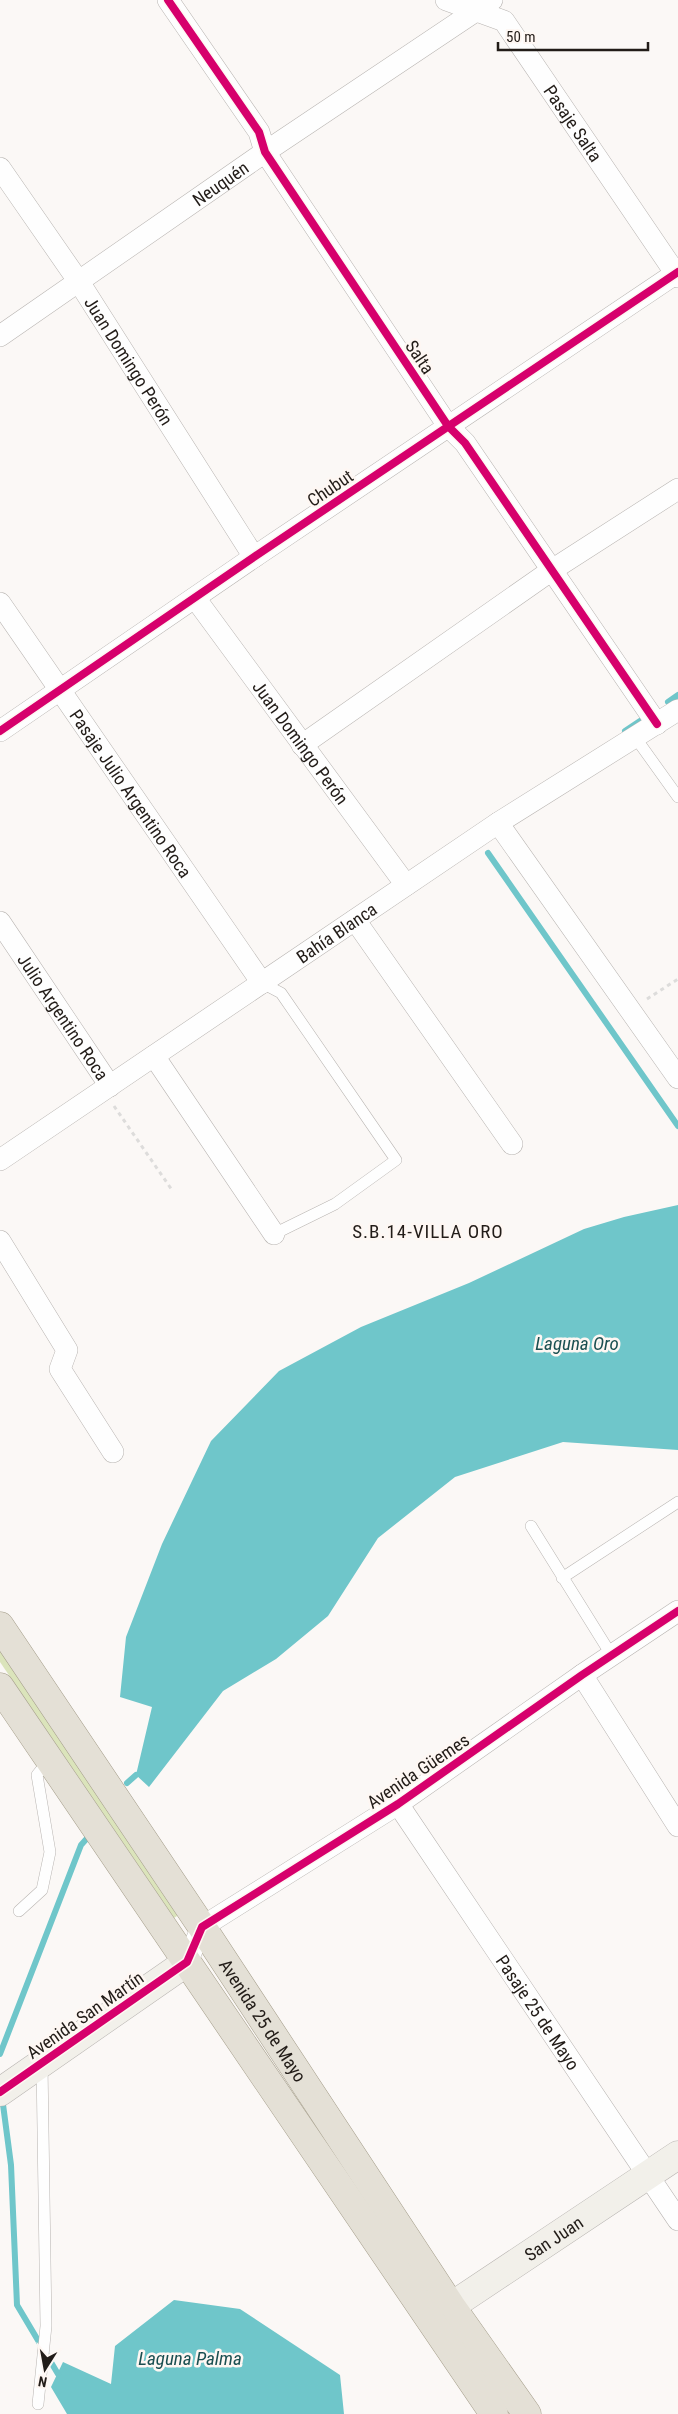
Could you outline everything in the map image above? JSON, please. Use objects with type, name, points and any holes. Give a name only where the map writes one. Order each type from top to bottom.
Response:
[{"type":"main road","name":"Avenida 25 de Mayo","points":[[0,1626],[202,1927],[440,2313],[494,2414]]},
{"type":"main road","name":"Avenida 25 de Mayo","points":[[0,1687],[188,1962],[440,2313],[527,2414]]},
{"type":"street","name":"Salta","points":[[168,0],[259,132],[265,152],[448,426],[465,443],[657,724]]},
{"type":"street","name":"Pasaje Salta","points":[[446,0],[483,6],[504,21],[677,274]]},
{"type":"street","name":"Neuquén","points":[[0,336],[265,152],[483,6]]},
{"type":"street","name":"Juan Domingo Perón","points":[[0,168],[79,282],[254,557]]},
{"type":"street","name":"Chubut","points":[[0,731],[448,426],[677,274]]},
{"type":"street","points":[[302,745],[552,570],[678,489]]},
{"type":"street","name":"Juan Domingo Perón","points":[[195,598],[406,885]]},
{"type":"street","name":"Pasaje Julio Argentino Roca","points":[[0,603],[262,983]]},
{"type":"street","name":"Bahía Blanca","points":[[0,1160],[498,823],[678,710]]},
{"type":"street","points":[[498,823],[678,1078]]},
{"type":"street","points":[[355,920],[512,1144]]},
{"type":"street","name":"Julio Argentino Roca","points":[[0,922],[110,1086]]},
{"type":"street","points":[[154,1056],[274,1234]]},
{"type":"street","points":[[0,1241],[67,1350],[60,1369],[113,1452]]},
{"type":"street","name":"Avenida Güemes","points":[[202,1927],[398,1804],[582,1675],[678,1611]]},
{"type":"street","points":[[582,1675],[678,1824]]},
{"type":"street","name":"Pasaje 25 de Mayo","points":[[398,1804],[678,2220]]},
{"type":"street","points":[[188,1962],[202,1927]]},
{"type":"street","name":"Avenida San Martín","points":[[7,2088],[188,1962]]},
{"type":"street","name":"San Juan","points":[[440,2313],[678,2155]]},
{"type":"lane","points":[[635,737],[678,796]]},
{"type":"lane","points":[[262,983],[281,992],[396,1160],[335,1204],[274,1234]]},
{"type":"lane","points":[[562,1578],[678,1502]]},
{"type":"lane","points":[[530,1526],[612,1656]]},
{"type":"lane","points":[[19,1911],[42,1890],[50,1852],[37,1775],[49,1760]]},
{"type":"lane","points":[[38,2404],[46,2326],[42,2062]]},
{"type":"path","points":[[629,1010],[678,979]]},
{"type":"path","points":[[110,1086],[113,1104],[172,1190]]},
{"type":"green space","points":[[0,1643],[183,1912],[174,1918],[0,1662]]},
{"type":"water","name":"Laguna Oro","points":[[678,1205],[678,1450],[563,1442],[455,1477],[378,1538],[328,1616],[276,1659],[223,1691],[149,1787],[136,1775],[152,1707],[120,1697],[126,1637],[162,1544],[211,1441],[279,1371],[361,1327],[469,1283],[584,1229],[624,1217]]},
{"type":"water","name":"Laguna Palma","points":[[174,2300],[240,2309],[340,2375],[344,2414],[67,2414],[51,2387],[63,2362],[111,2384],[115,2346]]},
{"type":"waterway","points":[[668,702],[678,695]]},
{"type":"waterway","points":[[625,731],[640,721]]},
{"type":"waterway","points":[[488,853],[678,1126]]},
{"type":"waterway","points":[[127,1783],[136,1775]]},
{"type":"waterway","points":[[0,2054],[81,1845],[90,1835]]},
{"type":"waterway","points":[[2,2097],[11,2165],[17,2305],[58,2374]]},
{"type":"cycle path","points":[[168,0],[259,132],[265,152],[448,426],[465,443],[657,724]]},
{"type":"cycle path","points":[[0,731],[254,557],[678,272]]},
{"type":"cycle path","points":[[0,2092],[187,1962],[202,1927],[398,1804],[582,1675],[678,1611]]},
{"type":"district","name":"S.B.14-VILLA ORO","points":[[428,1231]]}]
